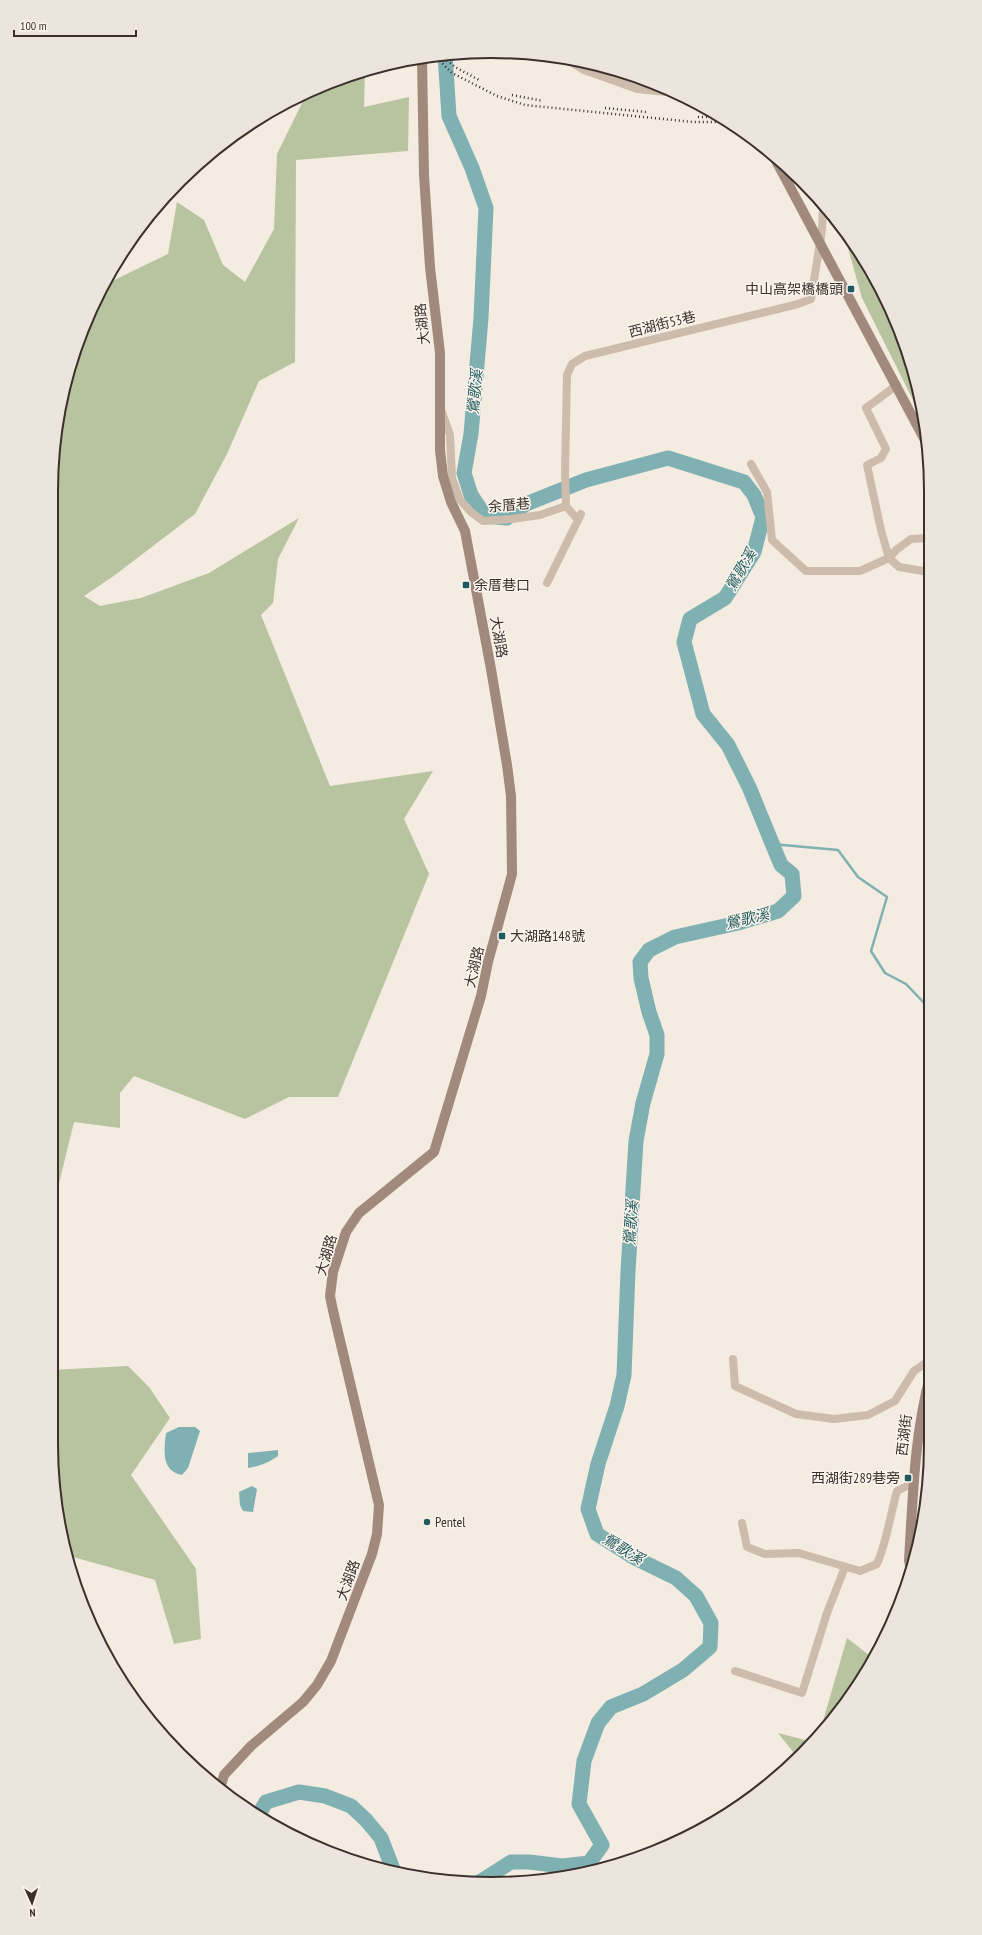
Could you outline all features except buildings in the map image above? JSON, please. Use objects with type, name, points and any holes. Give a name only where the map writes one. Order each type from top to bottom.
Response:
[{"type":"street","name":"大湖路","points":[[222,1783],[224,1774],[251,1746],[302,1702],[317,1685],[331,1661],[372,1554],[377,1534],[379,1505],[330,1296],[333,1272],[346,1232],[359,1213],[434,1152],[482,996],[488,962],[512,874],[511,796],[502,734],[465,531],[450,502],[440,450],[440,353],[430,267],[424,175],[422,64]]},
{"type":"street","points":[[579,67],[637,90],[658,92]]},
{"type":"street","points":[[780,169],[813,233],[897,385],[919,429]]},
{"type":"street","points":[[820,245],[823,212]]},
{"type":"street","name":"西湖街53巷","points":[[566,506],[565,472],[567,374],[572,364],[586,356],[798,304],[811,299],[820,245]]},
{"type":"street","points":[[897,385],[866,408],[886,449],[882,458],[867,465],[881,530],[889,558],[899,567],[924,571]]},
{"type":"street","name":"余厝巷","points":[[440,408],[450,435],[452,478],[460,500],[471,512],[483,521],[512,520],[540,515],[566,506]]},
{"type":"street","points":[[751,464],[767,492],[772,540],[806,571],[860,571],[889,558],[896,550],[911,539],[924,538]]},
{"type":"street","points":[[547,583],[579,517],[566,506]]},
{"type":"street","points":[[733,1359],[735,1386],[796,1414],[834,1419],[868,1415],[895,1401],[914,1371],[924,1364]]},
{"type":"street","name":"西湖街","points":[[910,1551],[913,1483],[920,1414],[924,1399]]},
{"type":"street","points":[[742,1523],[747,1547],[765,1554],[799,1553],[860,1571],[877,1564],[885,1547],[897,1491],[913,1483]]},
{"type":"street","points":[[735,1671],[802,1693],[827,1613],[845,1567]]},
{"type":"green space","points":[[365,77],[364,107],[409,97],[408,151],[296,160],[295,362],[259,381],[227,454],[195,514],[115,575],[84,596],[100,606],[141,598],[209,573],[299,518],[278,559],[273,603],[261,615],[330,786],[433,771],[404,819],[429,874],[338,1097],[289,1097],[245,1119],[134,1076],[120,1093],[120,1128],[74,1122],[58,1188],[58,491],[59,463],[66,407],[81,352],[91,325],[112,281],[168,254],[177,202],[204,220],[223,265],[245,282],[274,229],[277,154],[303,101],[325,91]]},
{"type":"green space","points":[[847,244],[866,274],[891,325],[901,352],[916,405],[862,298]]},
{"type":"green space","points":[[128,1366],[149,1387],[170,1418],[131,1475],[196,1569],[201,1639],[174,1644],[155,1580],[73,1557],[66,1528],[59,1472],[58,1370]]},
{"type":"green space","points":[[847,1638],[869,1655],[851,1685],[823,1722]]},
{"type":"green space","points":[[778,1733],[806,1740],[794,1753]]},
{"type":"water","points":[[179,1427],[195,1427],[200,1431],[188,1468],[182,1475],[175,1473],[170,1469],[165,1459],[166,1433]]},
{"type":"water","points":[[278,1450],[278,1456],[264,1464],[248,1468],[248,1453]]},
{"type":"water","points":[[252,1486],[257,1489],[253,1512],[243,1511],[240,1505],[239,1492]]},
{"type":"waterway","name":"鶯歌溪","points":[[445,61],[449,116],[472,168],[486,208],[481,318],[471,434],[464,473],[471,495],[485,516],[507,518],[526,504],[586,480],[668,458],[744,482],[754,495],[763,517],[754,552],[725,598],[690,619],[684,642],[703,714],[728,745],[749,787],[781,865],[792,874],[794,896],[778,911],[738,923],[675,937],[649,950],[640,962],[641,978],[649,1012],[657,1035],[657,1054],[643,1103],[636,1141],[628,1271],[624,1375],[617,1406],[598,1464],[588,1509],[597,1534],[633,1557],[676,1578],[696,1596],[711,1623],[710,1647],[683,1670],[643,1694],[611,1707],[598,1723],[584,1761],[579,1804],[602,1845],[589,1863],[562,1866],[529,1862],[511,1862],[488,1877]]},
{"type":"waterway","points":[[772,844],[838,850],[858,877],[887,897],[871,951],[885,973],[906,984],[924,1003]]},
{"type":"waterway","name":"鶯歌溪","points":[[261,1811],[266,1802],[299,1792],[325,1796],[351,1806],[366,1820],[381,1838],[391,1865]]},
{"type":"railway","points":[[440,61],[452,73],[497,96],[525,105],[693,122],[718,122]]},
{"type":"railway","points":[[448,61],[455,67],[479,80]]},
{"type":"railway","points":[[512,95],[543,101]]},
{"type":"railway","points":[[605,108],[646,112]]},
{"type":"railway","points":[[698,117],[710,117]]},
{"type":"place","name":"中山高架橋橋頭","points":[[851,289]]},
{"type":"place","name":"余厝巷口","points":[[466,585]]},
{"type":"place","name":"大湖路148號","points":[[502,936]]},
{"type":"place","name":"西湖街289巷旁","points":[[908,1478]]},
{"type":"place","name":"Pentel","points":[[427,1522]]}]
